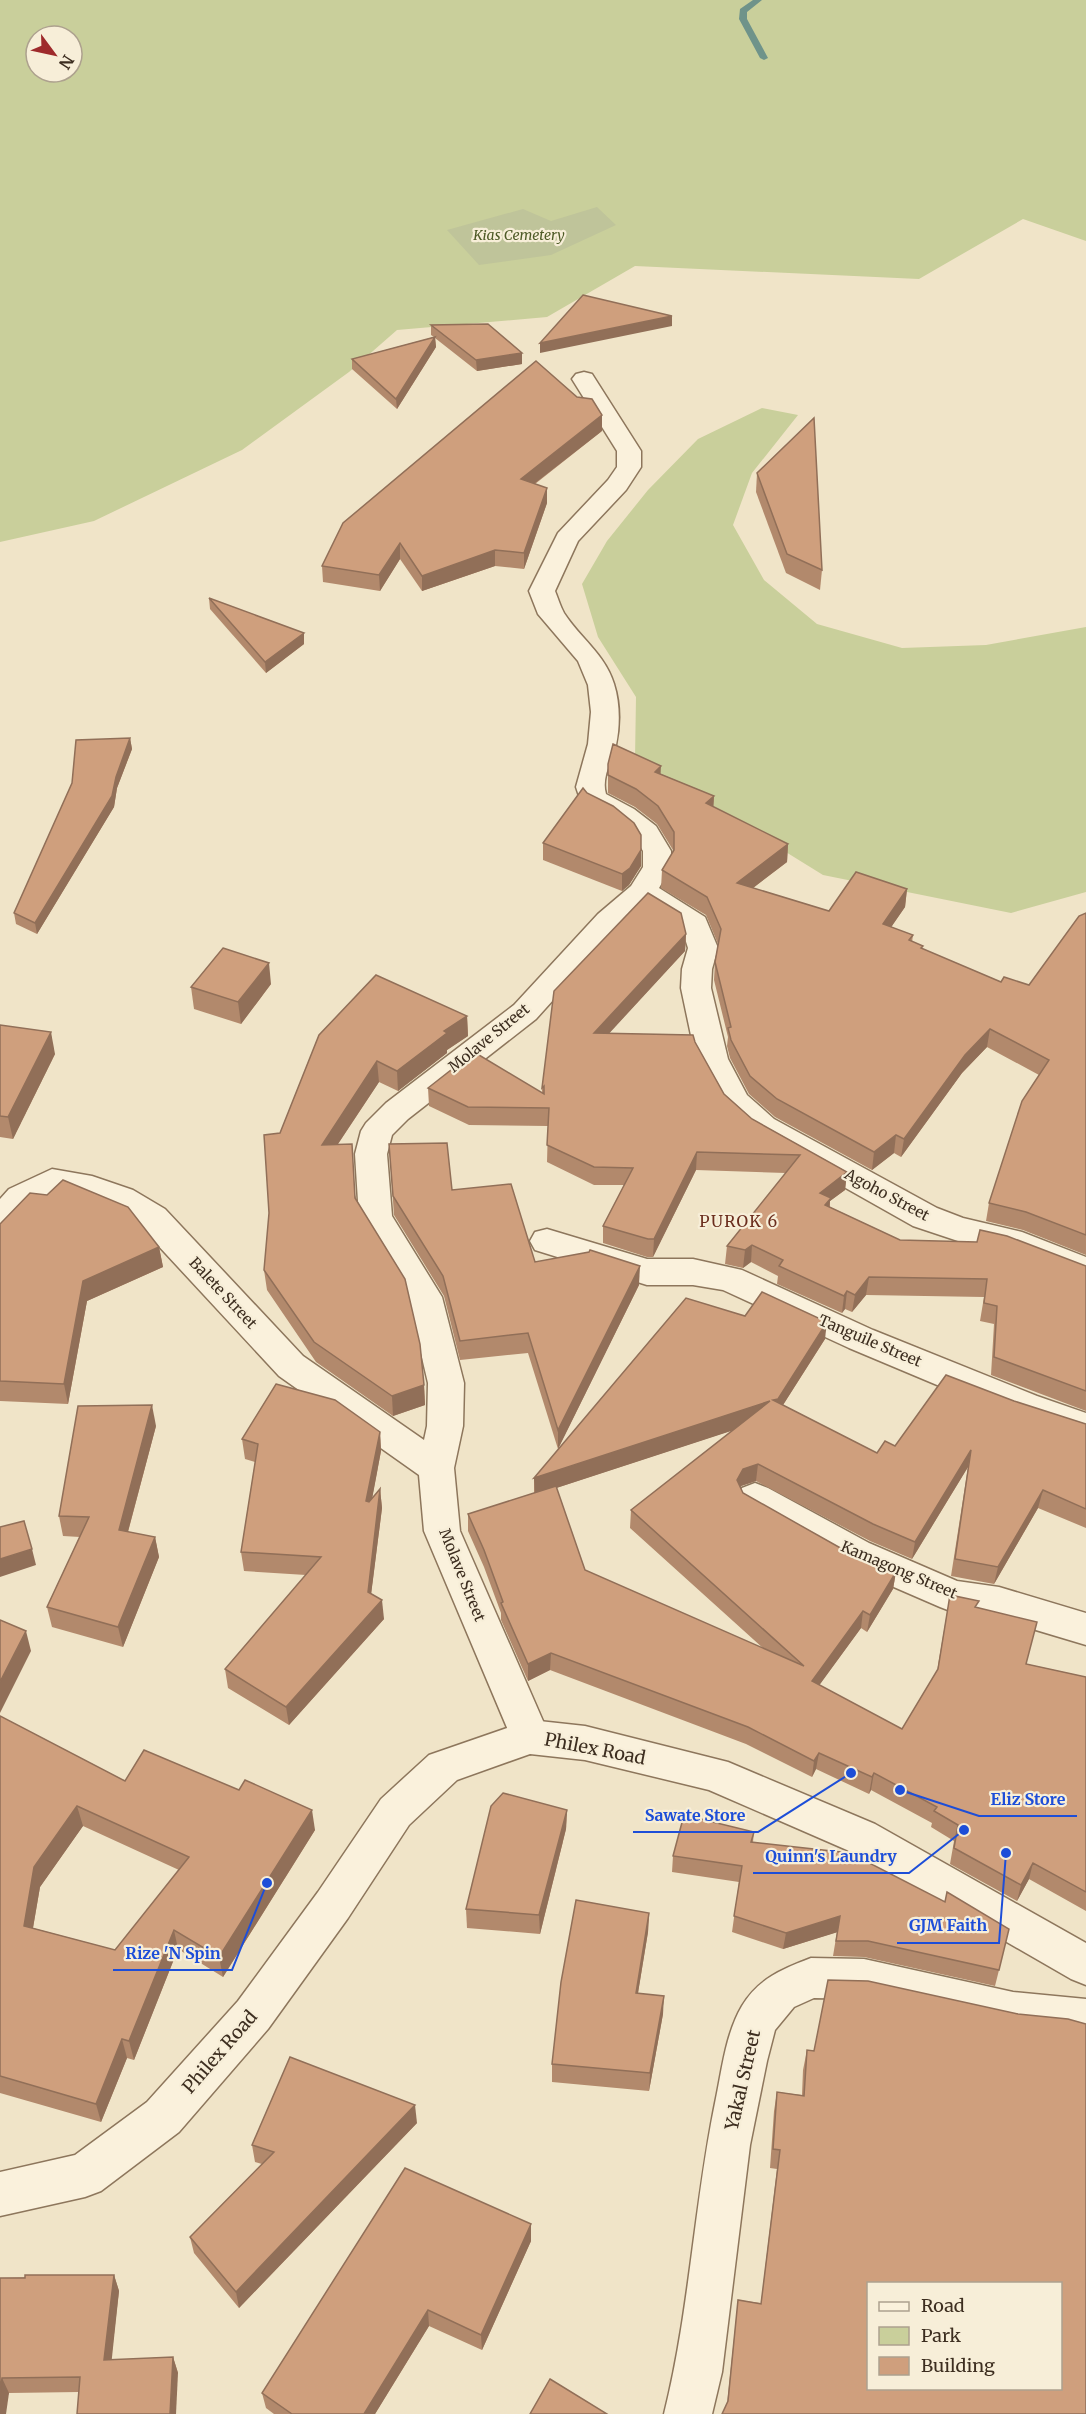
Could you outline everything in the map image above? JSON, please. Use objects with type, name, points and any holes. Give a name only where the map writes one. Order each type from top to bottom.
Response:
[{"type":"street","name":"Molave Street","points":[[530,1737],[442,1531],[436,1468],[445,1426],[446,1383],[425,1297],[376,1217],[371,1154],[377,1131],[397,1111],[525,1012],[608,921],[642,892],[657,867],[657,851],[646,832],[624,815],[598,802],[593,796],[591,774],[602,744],[605,712],[601,685],[590,659],[551,614],[542,591],[567,538],[617,485],[629,467],[629,451],[584,379]]},
{"type":"street","name":"Agoho Street","points":[[642,892],[695,924],[703,948],[697,969],[696,988],[712,1059],[735,1102],[763,1127],[925,1217],[958,1229],[1010,1241],[1086,1270]]},
{"type":"street","name":"Balete Street","points":[[0,1221],[21,1197],[52,1181],[92,1188],[121,1198],[153,1218],[291,1366],[436,1468]]},
{"type":"street","name":"Tanguile Street","points":[[547,1241],[647,1272],[693,1272],[730,1279],[861,1339],[1024,1406],[1086,1427]]},
{"type":"street","name":"Kamagong Street","points":[[755,1498],[856,1554],[953,1596],[999,1603],[1086,1629]]},
{"type":"street","name":"Philex Road","points":[[0,2194],[85,2175],[162,2117],[253,2015],[333,1905],[395,1812],[444,1767],[530,1737],[585,1743],[714,1774],[861,1837],[1086,1965]]},
{"type":"street","name":"Yakal Street","points":[[688,2414],[698,2372],[728,2145],[745,2061],[757,2020],[779,1993],[811,1978],[864,1979],[1014,2012],[1086,2019]]},
{"type":"green space","points":[[0,0],[1086,0],[1086,241],[1023,219],[919,279],[635,266],[547,317],[397,330],[349,372],[242,450],[94,521],[0,542]]},
{"type":"green space","name":"Kias Cemetery","points":[[597,207],[616,225],[551,255],[479,265],[447,230],[523,209],[551,221]]},
{"type":"green space","points":[[762,408],[798,415],[752,473],[733,525],[764,580],[817,624],[902,648],[986,645],[1086,627],[1086,892],[1011,913],[823,875],[635,759],[636,697],[598,637],[582,584],[607,541],[648,490],[698,439]]},
{"type":"building","points":[[583,295],[672,316],[540,343]]},
{"type":"building","points":[[488,324],[522,353],[476,360],[431,325]]},
{"type":"building","points":[[435,337],[396,399],[352,359]]},
{"type":"building","points":[[536,361],[577,397],[592,399],[602,415],[521,479],[547,488],[524,553],[495,550],[422,576],[400,543],[379,575],[322,566],[343,523]]},
{"type":"building","points":[[814,418],[822,570],[787,554],[757,473]]},
{"type":"building","points":[[209,598],[304,633],[265,662]]},
{"type":"building","points":[[130,738],[116,777],[112,796],[35,923],[14,913],[72,783],[76,740]]},
{"type":"building","points":[[613,744],[661,766],[655,772],[714,796],[706,803],[788,844],[737,883],[829,911],[856,872],[907,889],[883,924],[913,935],[909,940],[923,946],[921,948],[1001,982],[1004,977],[1029,985],[1079,916],[1086,913],[1086,1235],[1026,1212],[989,1203],[1022,1101],[1049,1060],[990,1029],[965,1055],[904,1139],[896,1135],[874,1152],[777,1099],[750,1076],[731,1040],[728,1028],[731,1027],[715,962],[721,929],[707,897],[662,870],[674,850],[674,832],[658,806],[636,789],[608,775]]},
{"type":"building","points":[[583,788],[587,793],[613,806],[634,823],[641,835],[641,850],[630,868],[622,874],[543,843]]},
{"type":"building","points":[[648,893],[681,913],[686,934],[594,1033],[693,1035],[724,1094],[752,1119],[847,1172],[820,1193],[831,1198],[825,1205],[900,1240],[977,1242],[980,1230],[1007,1236],[1086,1266],[1086,1391],[994,1357],[997,1306],[984,1303],[987,1279],[869,1277],[855,1295],[847,1291],[844,1296],[779,1266],[783,1260],[752,1245],[745,1250],[727,1246],[800,1155],[697,1152],[654,1239],[648,1239],[603,1226],[633,1168],[594,1167],[547,1145],[549,1108],[468,1107],[428,1088],[474,1052],[544,1094],[544,1086],[542,1088],[554,991]]},
{"type":"building","points":[[223,948],[269,963],[238,1002],[191,987]]},
{"type":"building","points":[[376,975],[467,1016],[444,1031],[447,1033],[397,1071],[377,1061],[322,1145],[352,1144],[355,1198],[405,1279],[420,1344],[424,1385],[392,1396],[314,1342],[264,1270],[269,1213],[264,1135],[280,1133],[319,1035]]},
{"type":"building","points":[[0,1025],[51,1032],[8,1117],[0,1116]]},
{"type":"building","points":[[447,1143],[452,1190],[511,1184],[535,1262],[590,1250],[640,1266],[558,1430],[528,1333],[460,1341],[443,1276],[393,1196],[389,1144]]},
{"type":"building","points":[[63,1180],[128,1207],[159,1247],[83,1281],[64,1384],[0,1381],[0,1224],[30,1193],[47,1195]]},
{"type":"building","points":[[762,1292],[827,1322],[778,1399],[773,1400],[877,1453],[885,1441],[895,1446],[946,1375],[1014,1401],[1086,1424],[1086,1509],[1043,1490],[998,1567],[955,1559],[971,1450],[915,1542],[873,1524],[758,1464],[743,1469],[737,1480],[743,1493],[844,1550],[896,1572],[870,1615],[863,1611],[812,1681],[902,1729],[938,1669],[950,1595],[979,1601],[975,1607],[1037,1622],[1026,1664],[1086,1677],[1086,1892],[1033,1863],[1021,1885],[954,1848],[958,1825],[934,1811],[937,1807],[874,1773],[872,1777],[819,1753],[814,1761],[748,1727],[551,1653],[528,1664],[501,1603],[503,1602],[484,1550],[468,1514],[556,1486],[585,1570],[804,1666],[631,1510],[770,1401],[534,1478],[686,1298],[745,1316]]},
{"type":"building","points":[[276,1384],[335,1400],[380,1432],[366,1501],[369,1502],[380,1489],[368,1592],[382,1600],[286,1707],[225,1669],[321,1557],[241,1552],[258,1444],[242,1439]]},
{"type":"building","points":[[152,1405],[119,1530],[155,1537],[118,1627],[47,1607],[89,1517],[59,1516],[78,1406]]},
{"type":"building","points":[[24,1521],[32,1549],[0,1559],[0,1527]]},
{"type":"building","points":[[0,1620],[26,1631],[0,1682]]},
{"type":"building","points":[[0,1716],[125,1781],[144,1750],[239,1790],[245,1780],[312,1810],[219,1957],[174,1930],[129,2041],[122,2039],[96,2104],[0,2076]],"holes":[[[77,1806],[189,1857],[115,1950],[24,1926],[34,1867]]]},
{"type":"building","points":[[503,1793],[567,1810],[539,1915],[466,1909],[491,1806]]},
{"type":"building","points":[[684,1815],[754,1832],[751,1842],[850,1853],[945,1902],[947,1892],[1009,1929],[999,1970],[868,1941],[836,1941],[840,1916],[786,1933],[734,1916],[742,1866],[673,1856]]},
{"type":"building","points":[[576,1900],[649,1913],[636,1993],[664,1996],[650,2073],[552,2064],[561,1982]]},
{"type":"building","points":[[828,1980],[868,1981],[1018,2014],[1068,2019],[1086,2024],[1086,2414],[722,2414],[728,2401],[738,2300],[761,2304],[780,2150],[773,2149],[777,2092],[804,2096],[807,2050],[814,2051]]},
{"type":"building","points":[[290,2057],[415,2105],[236,2292],[190,2237],[274,2152],[252,2145]]},
{"type":"building","points":[[405,2168],[531,2224],[481,2335],[428,2310],[364,2414],[292,2414],[262,2393]]},
{"type":"building","points":[[25,2275],[114,2275],[104,2360],[173,2357],[170,2414],[77,2414],[80,2377],[2,2378],[0,2393],[0,2278],[25,2278]]},
{"type":"building","points":[[550,2379],[607,2414],[530,2414]]},
{"type":"waterway","points":[[758,0],[743,11],[743,19],[764,58]]},
{"type":"place","name":"Sawate Store","points":[[851,1773]]},
{"type":"place","name":"Eliz Store","points":[[900,1790]]},
{"type":"place","name":"Quinn's Laundry","points":[[964,1830]]},
{"type":"place","name":"GJM Faith","points":[[1006,1853]]},
{"type":"place","name":"Rize 'N Spin","points":[[267,1883]]},
{"type":"district","name":"PUROK 6","points":[[739,1221]]}]
